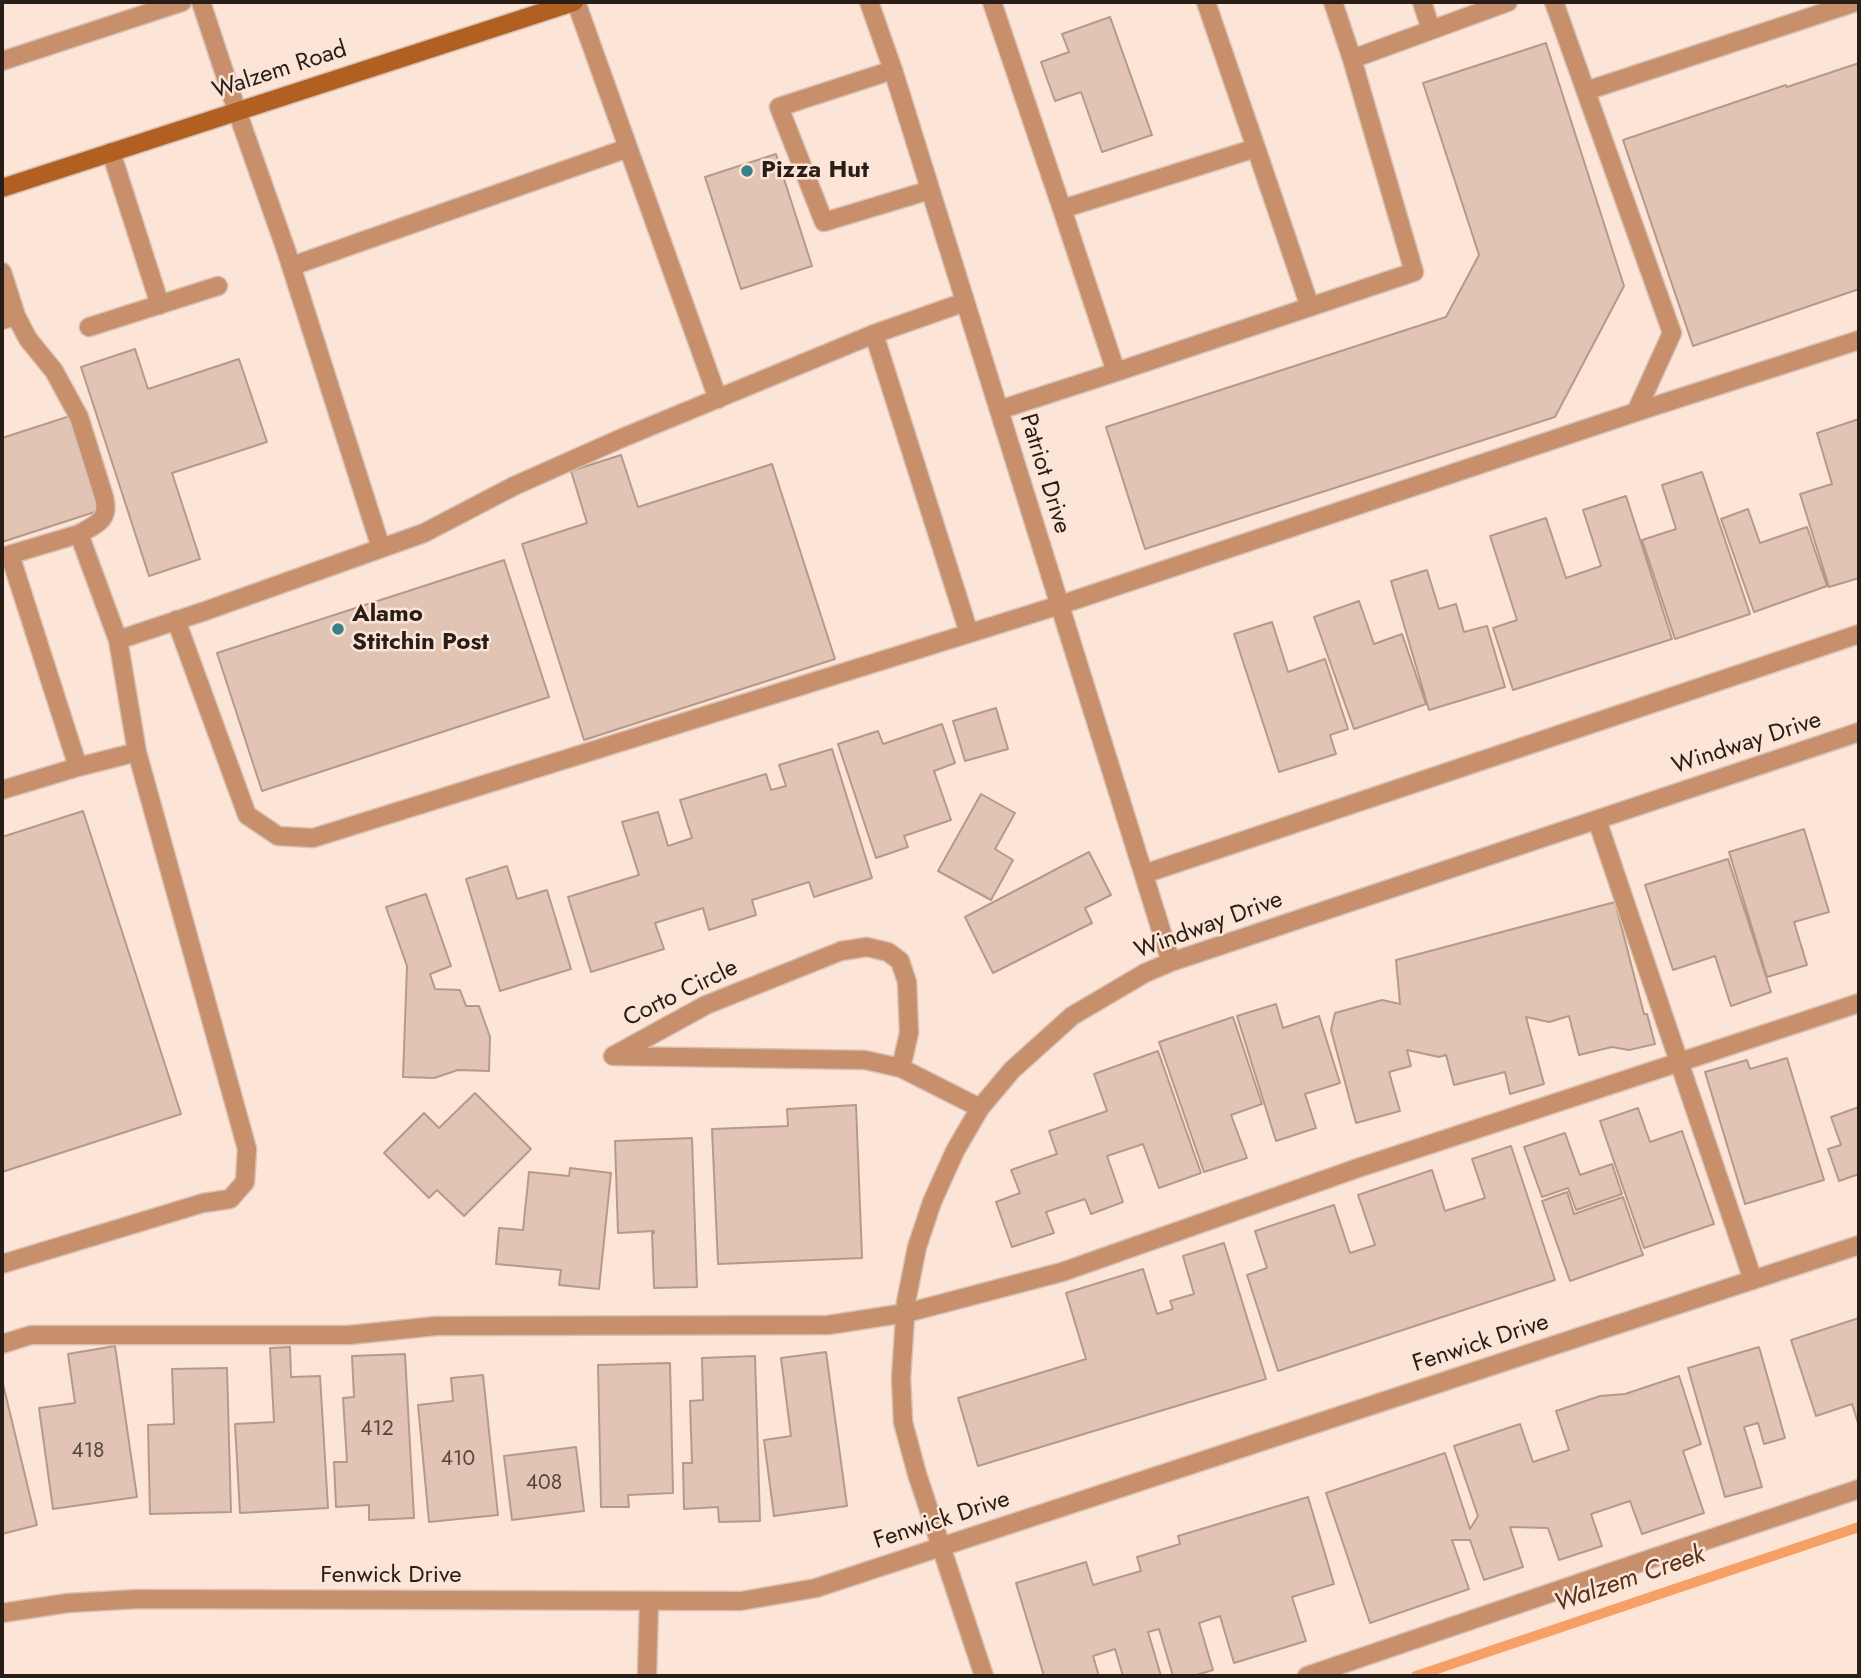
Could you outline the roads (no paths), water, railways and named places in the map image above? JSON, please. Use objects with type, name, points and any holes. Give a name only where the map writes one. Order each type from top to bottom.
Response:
[{"type":"main road","name":"Walzem Road","points":[[2,188],[575,2]]},
{"type":"street","points":[[2,61],[182,2]]},
{"type":"street","points":[[201,2],[292,266],[381,548]]},
{"type":"street","points":[[575,2],[718,399]]},
{"type":"street","name":"Patriot Drive","points":[[869,2],[1171,962]]},
{"type":"street","points":[[992,2],[1116,372]]},
{"type":"street","points":[[1206,2],[1310,307]]},
{"type":"street","points":[[999,410],[1414,272],[1333,2]]},
{"type":"street","points":[[1422,2],[1431,30]]},
{"type":"street","points":[[1352,59],[1508,2]]},
{"type":"street","points":[[1554,2],[1672,333],[1636,412]]},
{"type":"street","points":[[1586,91],[1856,2]]},
{"type":"street","points":[[892,70],[779,107],[824,222],[930,190]]},
{"type":"street","points":[[292,266],[628,148]]},
{"type":"street","points":[[1062,209],[1256,148]]},
{"type":"street","points":[[111,152],[160,305]]},
{"type":"street","points":[[2,272],[9,318],[54,371],[79,417],[107,507],[98,524],[79,534],[6,556],[78,767]]},
{"type":"street","points":[[89,327],[218,286]]},
{"type":"street","points":[[118,640],[424,533],[514,486],[874,334],[965,302]]},
{"type":"street","points":[[874,334],[969,634]]},
{"type":"street","points":[[176,620],[247,815],[278,836],[313,838],[1060,605],[1859,340]]},
{"type":"street","points":[[2,1264],[203,1203],[230,1199],[245,1182],[247,1149],[137,752],[118,640],[79,534]]},
{"type":"street","points":[[1144,874],[1859,634]]},
{"type":"street","name":"Windway Drive","points":[[984,1676],[917,1474],[903,1422],[901,1378],[905,1312],[917,1247],[932,1202],[954,1151],[980,1108],[1012,1070],[1072,1016],[1145,973],[1171,962],[1859,732]]},
{"type":"street","points":[[2,790],[137,752]]},
{"type":"street","points":[[1597,820],[1753,1280]]},
{"type":"street","name":"Corto Circle","points":[[901,1068],[909,1033],[907,982],[900,961],[888,952],[867,947],[841,951],[706,1004],[613,1056],[865,1060],[901,1068],[980,1108]]},
{"type":"street","points":[[2,1344],[31,1335],[349,1335],[436,1326],[828,1325],[905,1312],[1062,1272],[1358,1168],[1859,1003]]},
{"type":"street","name":"Fenwick Drive","points":[[2,1613],[68,1603],[139,1599],[741,1601],[816,1588],[1859,1245]]},
{"type":"street","points":[[1307,1676],[1859,1489]]},
{"type":"street","points":[[647,1676],[649,1602]]},
{"type":"waterway","name":"Walzem Creek","points":[[1416,1676],[1859,1527]]},
{"type":"place","name":"Pizza Hut","points":[[747,171]]},
{"type":"place","name":"Alamo Stitchin Post","points":[[338,629]]}]
